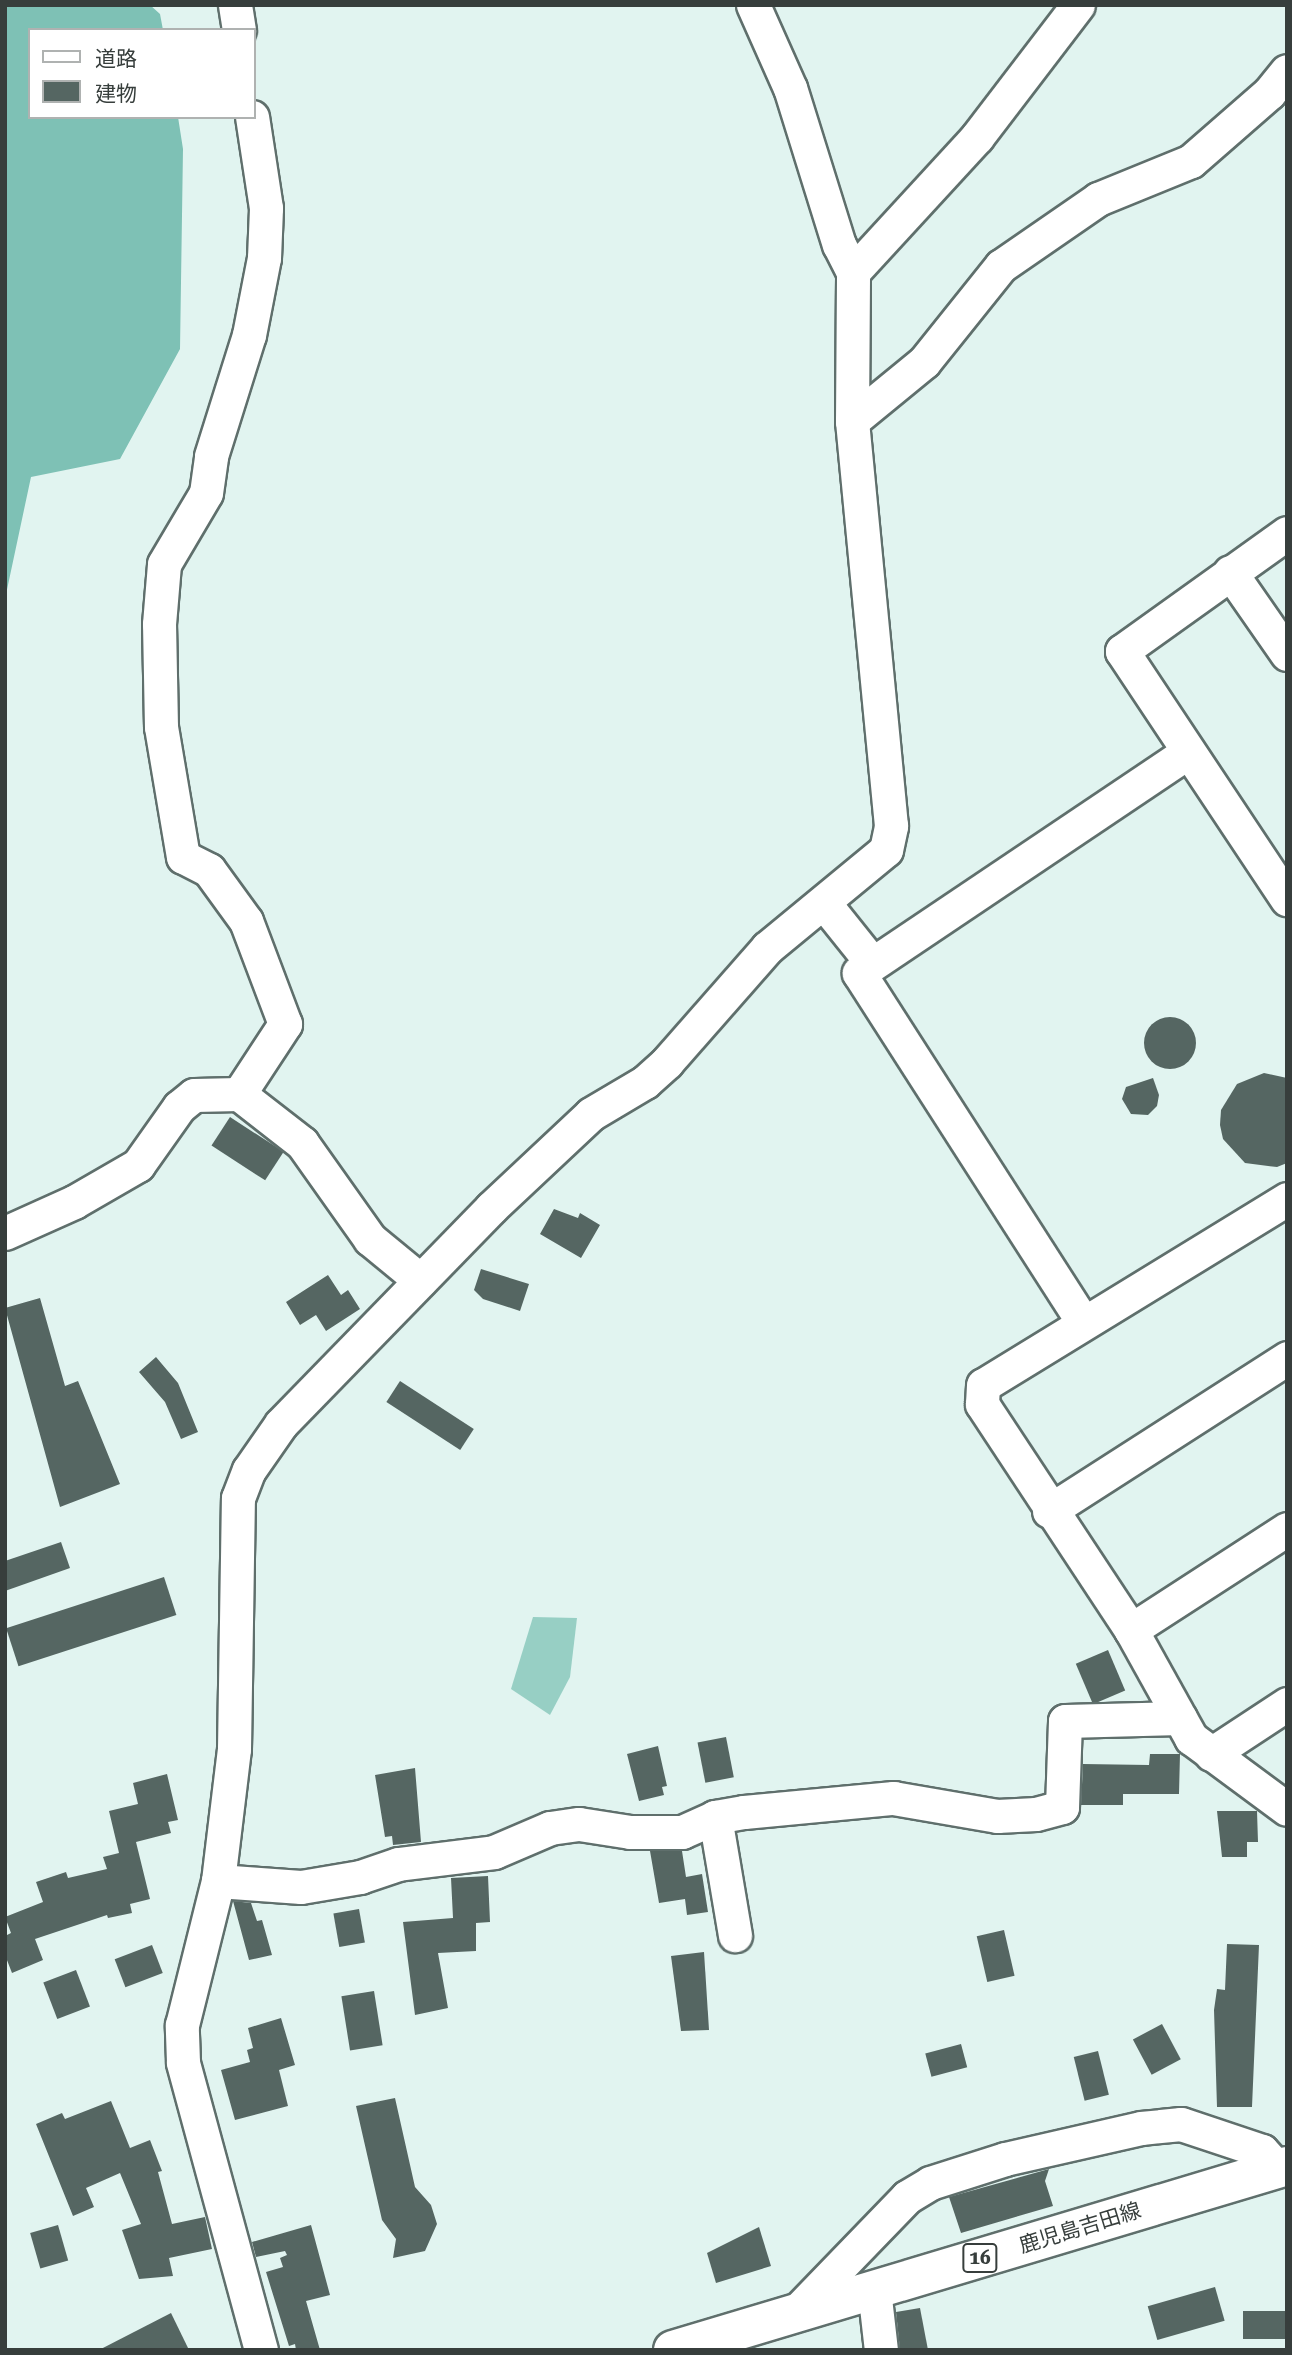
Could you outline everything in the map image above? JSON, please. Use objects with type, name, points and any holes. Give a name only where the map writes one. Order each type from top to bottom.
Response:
[{"type":"main road","name":"鹿児島吉田線","points":[[688,2348],[794,2313],[1282,2167]]},
{"type":"street","points":[[235,5],[239,28]]},
{"type":"street","points":[[261,2350],[183,2062],[182,2025],[218,1881],[234,1749],[238,1498],[249,1470],[281,1424],[420,1280],[591,1114],[645,1082],[667,1062],[767,948],[886,850],[891,826],[852,421],[853,272],[839,245],[790,88],[753,5]]},
{"type":"street","points":[[853,272],[977,137],[1077,5]]},
{"type":"street","points":[[852,421],[923,362],[1001,266],[1098,199],[1191,161],[1269,93],[1287,71]]},
{"type":"street","points":[[239,1094],[285,1024],[246,921],[209,870],[183,857],[161,727],[159,624],[164,564],[206,493],[211,456],[254,315],[266,208],[252,119]]},
{"type":"street","points":[[1287,533],[1122,652],[1287,899]]},
{"type":"street","points":[[1230,572],[1287,654]]},
{"type":"street","points":[[1083,1322],[859,973],[1187,753]]},
{"type":"street","points":[[824,903],[872,963]]},
{"type":"street","points":[[5,1233],[75,1202],[138,1165],[179,1107],[194,1095],[239,1094],[302,1143],[370,1239],[420,1280]]},
{"type":"street","points":[[1287,1199],[983,1384],[982,1404],[1049,1510],[1131,1630],[1191,1738],[1287,1809]]},
{"type":"street","points":[[1049,1510],[1287,1358]]},
{"type":"street","points":[[1131,1630],[1287,1529]]},
{"type":"street","points":[[1211,1754],[1287,1704]]},
{"type":"street","points":[[218,1881],[301,1887],[360,1877],[398,1864],[494,1852],[550,1828],[579,1824],[630,1832],[682,1832],[715,1817],[893,1798],[997,1816],[1036,1814],[1062,1807],[1065,1721],[1180,1718]]},
{"type":"street","points":[[715,1817],[735,1935]]},
{"type":"street","points":[[794,2313],[907,2197],[930,2183],[1005,2158],[1141,2128],[1181,2124],[1262,2151],[1282,2167]]},
{"type":"street","points":[[874,2289],[881,2350]]},
{"type":"green space","points":[[5,5],[150,5],[160,14],[163,28],[28,28],[28,119],[178,119],[183,149],[180,349],[120,459],[31,477],[5,599]]},
{"type":"green space","points":[[533,1617],[577,1618],[570,1677],[550,1715],[511,1689]]},
{"type":"building","points":[[1170,1017],[1180,1019],[1188,1025],[1194,1033],[1194,1053],[1188,1061],[1180,1067],[1170,1069],[1160,1067],[1152,1061],[1146,1053],[1144,1043],[1146,1033],[1152,1025],[1160,1019]]},
{"type":"building","points":[[1264,1073],[1287,1078],[1287,1163],[1277,1167],[1245,1163],[1223,1139],[1220,1125],[1221,1110],[1237,1084]]},
{"type":"building","points":[[1153,1078],[1159,1095],[1157,1106],[1148,1115],[1131,1114],[1122,1099],[1126,1087]]},
{"type":"building","points":[[230,1117],[284,1152],[265,1180],[211,1146]]},
{"type":"building","points":[[554,1209],[578,1218],[580,1213],[600,1225],[581,1258],[540,1234]]},
{"type":"building","points":[[481,1269],[529,1284],[520,1311],[483,1299],[474,1290]]},
{"type":"building","points":[[328,1275],[341,1295],[348,1290],[360,1309],[326,1331],[316,1315],[300,1325],[286,1302]]},
{"type":"building","points":[[40,1298],[65,1386],[78,1381],[120,1484],[60,1507],[5,1308]]},
{"type":"building","points":[[156,1357],[178,1383],[198,1432],[181,1439],[165,1402],[139,1372]]},
{"type":"building","points":[[400,1381],[474,1429],[460,1450],[386,1402]]},
{"type":"building","points":[[61,1542],[70,1568],[5,1591],[5,1561]]},
{"type":"building","points":[[164,1577],[176,1615],[18,1666],[6,1628]]},
{"type":"building","points":[[1108,1650],[1125,1691],[1093,1704],[1076,1664]]},
{"type":"building","points":[[726,1737],[734,1777],[705,1783],[698,1743]]},
{"type":"building","points":[[658,1746],[667,1786],[662,1787],[664,1795],[639,1801],[627,1754]]},
{"type":"building","points":[[1150,1754],[1180,1754],[1179,1794],[1123,1794],[1123,1805],[1081,1805],[1083,1764],[1149,1765]]},
{"type":"building","points":[[415,1768],[421,1842],[393,1845],[392,1836],[385,1837],[375,1775]]},
{"type":"building","points":[[167,1774],[178,1820],[168,1822],[171,1833],[136,1842],[150,1899],[130,1904],[132,1913],[108,1918],[107,1915],[35,1939],[43,1960],[12,1973],[5,1955],[5,1936],[11,1933],[5,1917],[43,1902],[36,1882],[66,1872],[68,1878],[107,1869],[103,1857],[119,1853],[109,1811],[138,1804],[133,1783]]},
{"type":"building","points":[[1217,1811],[1257,1811],[1258,1842],[1247,1842],[1247,1857],[1222,1857]]},
{"type":"building","points":[[650,1851],[682,1851],[686,1877],[702,1874],[708,1912],[687,1915],[685,1899],[659,1903]]},
{"type":"building","points":[[488,1876],[490,1922],[476,1923],[476,1951],[438,1953],[448,2008],[415,2015],[403,1922],[453,1918],[451,1878]]},
{"type":"building","points":[[233,1901],[251,1903],[257,1921],[262,1920],[272,1955],[249,1960]]},
{"type":"building","points":[[359,1909],[365,1942],[339,1947],[333,1914]]},
{"type":"building","points":[[1004,1930],[1015,1976],[987,1982],[977,1936]]},
{"type":"building","points":[[1227,1944],[1259,1945],[1252,2107],[1217,2107],[1214,2010],[1217,1989],[1225,1990]]},
{"type":"building","points":[[152,1945],[163,1973],[125,1987],[115,1959]]},
{"type":"building","points":[[704,1952],[709,2030],[681,2031],[671,1956]]},
{"type":"building","points":[[76,1970],[90,2006],[57,2019],[43,1983]]},
{"type":"building","points":[[374,1991],[383,2045],[350,2050],[341,1996]]},
{"type":"building","points":[[281,2018],[295,2065],[279,2070],[288,2106],[235,2120],[221,2070],[250,2062],[247,2050],[253,2048],[248,2028]]},
{"type":"building","points":[[1162,2024],[1181,2059],[1152,2075],[1133,2039]]},
{"type":"building","points":[[961,2044],[967,2067],[931,2077],[925,2054]]},
{"type":"building","points":[[1098,2051],[1109,2095],[1085,2101],[1074,2057]]},
{"type":"building","points":[[395,2098],[415,2187],[431,2205],[437,2224],[425,2251],[393,2258],[396,2239],[382,2220],[356,2106]]},
{"type":"building","points":[[111,2101],[130,2148],[150,2140],[162,2171],[158,2172],[172,2224],[205,2217],[212,2249],[169,2258],[173,2276],[139,2279],[122,2230],[141,2224],[120,2173],[86,2188],[94,2207],[73,2216],[36,2124],[62,2113],[65,2119]]},
{"type":"building","points":[[1049,2169],[1045,2181],[1053,2206],[961,2233],[949,2197]]},
{"type":"building","points":[[58,2225],[68,2261],[40,2269],[30,2233]]},
{"type":"building","points":[[311,2225],[330,2295],[306,2301],[320,2350],[296,2350],[295,2344],[289,2346],[266,2272],[283,2267],[280,2258],[287,2255],[285,2251],[256,2257],[252,2242]]},
{"type":"building","points":[[759,2227],[771,2266],[716,2283],[707,2253]]},
{"type":"building","points":[[1215,2287],[1225,2321],[1157,2340],[1148,2306]]},
{"type":"building","points":[[920,2308],[928,2350],[900,2350],[896,2312]]},
{"type":"building","points":[[1243,2311],[1287,2311],[1287,2339],[1243,2339]]},
{"type":"building","points":[[171,2313],[189,2350],[99,2350]]}]
